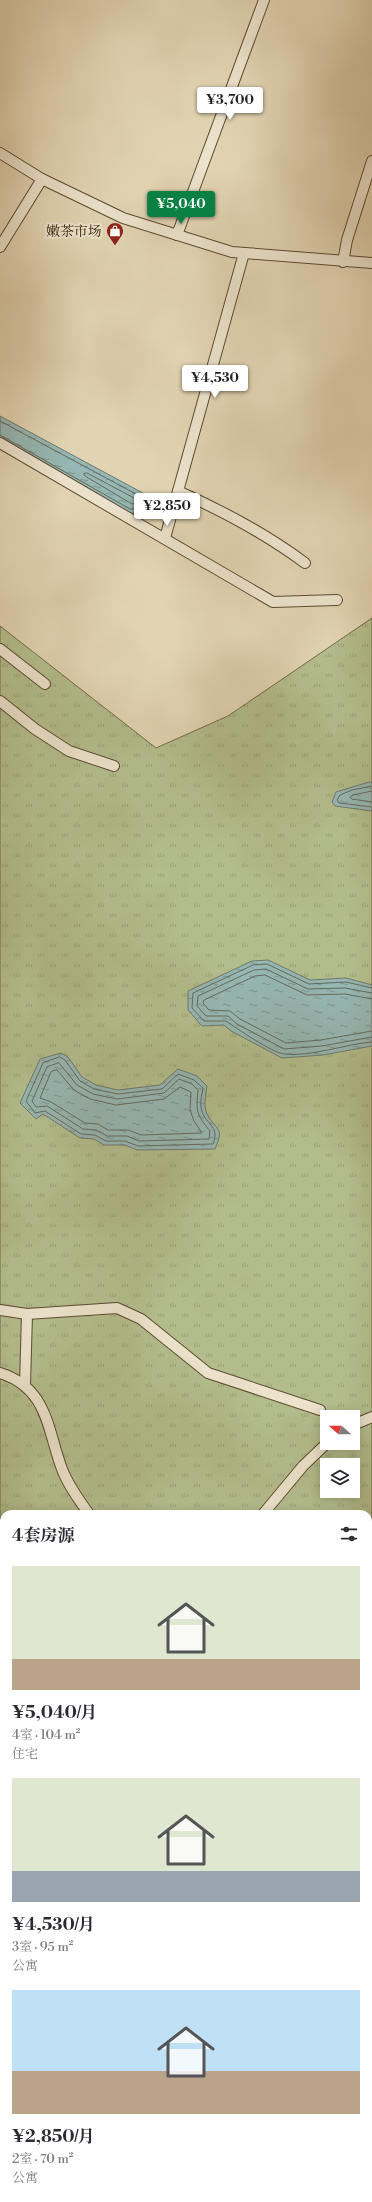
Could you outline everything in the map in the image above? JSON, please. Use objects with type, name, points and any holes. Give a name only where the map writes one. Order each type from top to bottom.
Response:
[{"type":"street","points":[[177,235],[264,0]]},
{"type":"street","points":[[0,153],[42,179],[123,218],[232,252],[372,263]]},
{"type":"street","points":[[344,262],[347,240],[372,161]]},
{"type":"street","points":[[0,247],[42,179]]},
{"type":"street","points":[[165,538],[244,253]]},
{"type":"street","points":[[0,443],[273,602],[337,600]]},
{"type":"street","points":[[178,492],[220,510],[287,550],[305,563]]},
{"type":"street","points":[[0,648],[45,684]]},
{"type":"street","points":[[0,701],[35,729],[69,751],[114,766]]},
{"type":"street","points":[[0,1310],[27,1314],[117,1308],[141,1319],[208,1373],[320,1410]]},
{"type":"street","points":[[25,1384],[27,1314]]},
{"type":"street","points":[[0,1373],[25,1384],[43,1409],[62,1469],[87,1510]]},
{"type":"street","points":[[360,1422],[372,1417]]},
{"type":"street","points":[[266,1510],[303,1466],[320,1450]]},
{"type":"green space","points":[[372,618],[372,1510],[0,1510],[0,626],[156,748],[228,716]]},
{"type":"water","points":[[0,416],[154,499],[155,506],[144,513],[129,513],[0,438]]},
{"type":"water","points":[[372,782],[372,811],[335,806],[332,802],[336,792]]},
{"type":"water","points":[[268,960],[310,980],[346,978],[372,985],[372,1046],[323,1055],[282,1058],[231,1031],[224,1025],[202,1026],[188,1010],[188,991],[252,961]]},
{"type":"water","points":[[61,1053],[68,1057],[82,1077],[96,1085],[118,1090],[160,1085],[178,1069],[197,1076],[207,1086],[205,1100],[206,1111],[219,1132],[218,1142],[215,1149],[137,1150],[125,1145],[104,1145],[94,1139],[80,1138],[43,1114],[36,1119],[20,1103],[40,1059]]},
{"type":"place","name":"嫩茶市场","points":[[115,246]]}]
